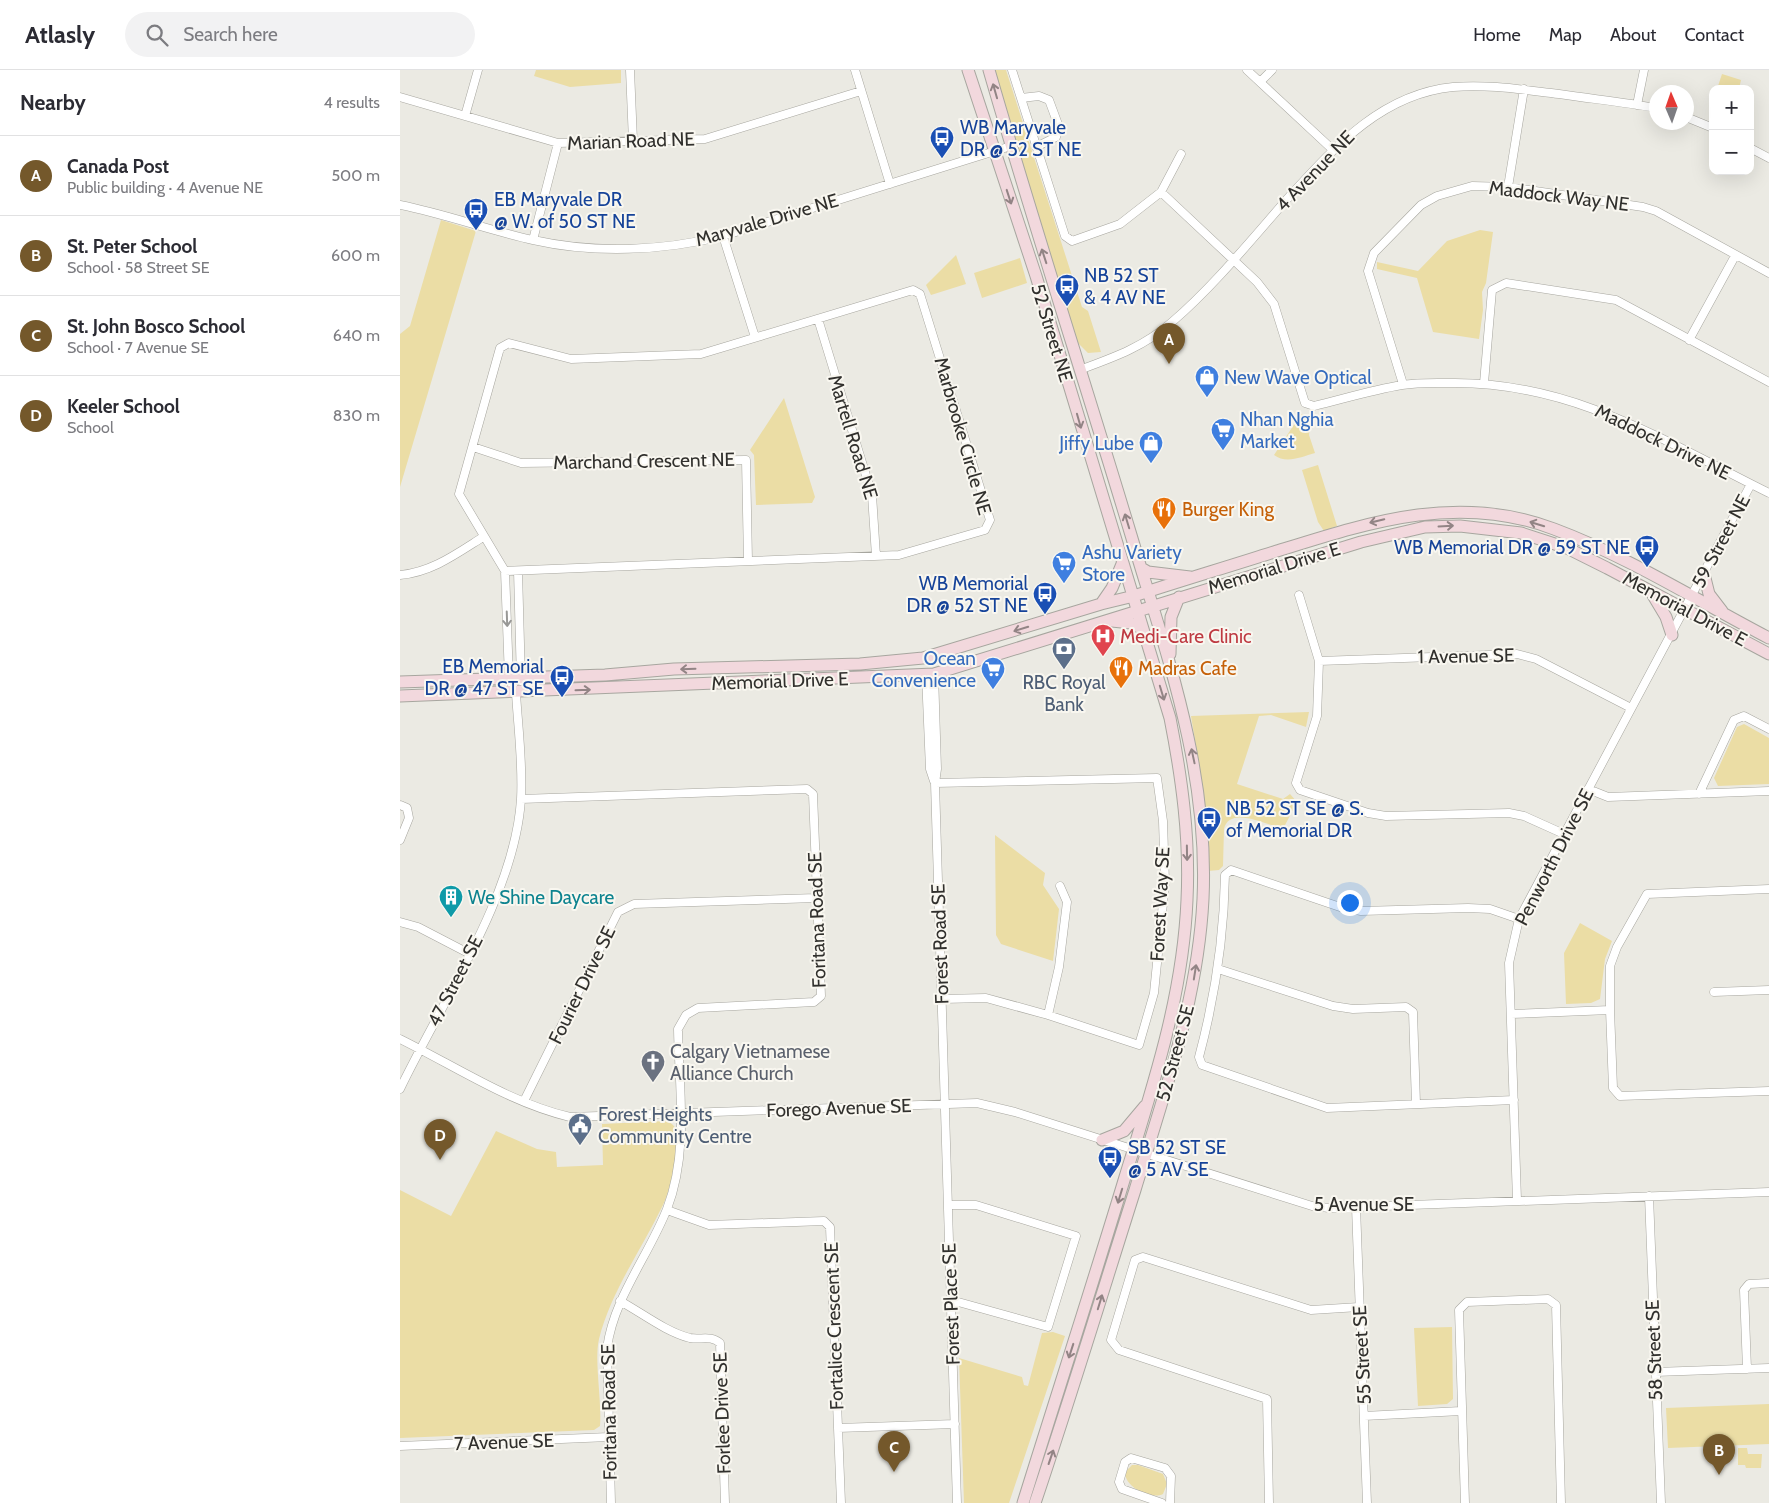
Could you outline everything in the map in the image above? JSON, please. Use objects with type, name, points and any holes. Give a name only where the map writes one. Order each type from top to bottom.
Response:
[{"type":"main road","name":"52 Street NE","points":[[968,70],[1036,276],[1122,564],[1134,596]]},
{"type":"main road","name":"52 Street NE","points":[[989,70],[1037,235],[1082,369],[1148,592]]},
{"type":"main road","name":"Memorial Drive E","points":[[400,682],[604,676],[674,669],[860,664],[923,658],[1101,604],[1148,592],[1358,526],[1423,513],[1461,511],[1501,515],[1553,528],[1635,566],[1769,638]]},
{"type":"main road","name":"Memorial Drive E","points":[[400,696],[930,675],[1151,605],[1394,533],[1424,527],[1460,526],[1521,533],[1549,542],[1607,568],[1769,654]]},
{"type":"main road","points":[[1101,604],[1112,588],[1122,564]]},
{"type":"main road","points":[[1141,568],[1148,572],[1194,577]]},
{"type":"main road","points":[[1704,574],[1709,594],[1724,615]]},
{"type":"main road","name":"52 Street SE","points":[[1035,1503],[1063,1422],[1175,1063],[1186,1020],[1200,943],[1203,899],[1202,830],[1195,765],[1170,661],[1148,592]]},
{"type":"main road","points":[[1651,592],[1666,617],[1672,635]]},
{"type":"main road","name":"52 Street SE","points":[[1023,1503],[1161,1062],[1178,980],[1184,933],[1187,832],[1179,765],[1170,718],[1134,596]]},
{"type":"main road","points":[[1170,661],[1171,617],[1179,597]]},
{"type":"main road","points":[[1104,620],[1127,622],[1143,629]]},
{"type":"main road","points":[[1102,1140],[1124,1131],[1149,1100]]},
{"type":"street","points":[[465,116],[478,70]]},
{"type":"street","points":[[630,70],[632,141]]},
{"type":"street","points":[[855,70],[890,184]]},
{"type":"street","points":[[1012,70],[1065,236],[1072,241],[1120,224],[1161,192],[1182,154]]},
{"type":"street","points":[[1247,70],[1332,149]]},
{"type":"street","points":[[1260,82],[1272,70]]},
{"type":"street","points":[[1637,105],[1644,70]]},
{"type":"street","name":"4 Avenue NE","points":[[1082,369],[1126,353],[1163,329],[1233,260],[1332,149],[1364,122],[1392,105],[1423,93],[1453,87],[1524,89],[1649,107]]},
{"type":"street","points":[[1508,188],[1524,89]]},
{"type":"street","name":"Marian Road NE","points":[[400,97],[558,143],[705,139],[862,91]]},
{"type":"street","points":[[1021,98],[1039,96],[1049,100],[1059,127],[1056,137],[1036,147]]},
{"type":"street","points":[[1694,120],[1709,126]]},
{"type":"street","points":[[533,240],[558,143]]},
{"type":"street","name":"Maryvale Drive NE","points":[[400,205],[443,214],[533,240],[575,247],[634,249],[696,242],[723,236],[1011,146]]},
{"type":"street","points":[[1754,150],[1769,158]]},
{"type":"street","name":"Maddock Way NE","points":[[1403,384],[1368,271],[1374,253],[1421,205],[1437,196],[1472,186],[1508,188],[1643,207],[1656,211],[1769,273]]},
{"type":"street","points":[[1161,192],[1233,260]]},
{"type":"street","points":[[723,236],[755,337]]},
{"type":"street","points":[[1689,340],[1735,256]]},
{"type":"street","name":"Maddock Drive NE","points":[[1233,260],[1257,282],[1274,304],[1304,403],[1314,406],[1403,384],[1484,383],[1532,390],[1590,406],[1651,432],[1769,493]]},
{"type":"street","points":[[1484,383],[1492,290],[1506,283],[1616,300],[1769,382]]},
{"type":"street","name":"Marbrooke Circle NE","points":[[913,290],[920,294],[990,520],[984,530],[899,556],[505,571],[458,494],[500,348],[509,343],[570,359],[701,354],[755,337],[913,290]]},
{"type":"street","name":"Martell Road NE","points":[[818,319],[872,495],[876,556]]},
{"type":"street","name":"Marchand Crescent NE","points":[[473,447],[520,462],[746,460],[748,561]]},
{"type":"street","name":"59 Street NE","points":[[1692,597],[1751,484]]},
{"type":"street","points":[[400,575],[419,573],[438,565],[483,537]]},
{"type":"street","points":[[516,692],[523,678],[518,570]]},
{"type":"street","points":[[505,571],[509,678],[516,692]]},
{"type":"street","points":[[1299,595],[1319,661],[1318,708],[1296,783],[1300,790],[1368,813],[1386,816],[1510,813],[1524,816],[1564,834]]},
{"type":"street","name":"Penworth Drive SE","points":[[1517,1200],[1509,963],[1519,919],[1692,597]]},
{"type":"street","name":"1 Avenue SE","points":[[1319,661],[1517,654],[1536,659],[1631,708]]},
{"type":"street","name":"Forest Road SE","points":[[930,675],[930,769],[935,783],[944,1104]]},
{"type":"street","name":"47 Street SE","points":[[400,1089],[419,1049],[470,954],[504,879],[514,846],[521,799],[516,692]]},
{"type":"street","points":[[1699,794],[1734,720],[1744,716],[1769,730]]},
{"type":"street","name":"Forest Way SE","points":[[935,783],[1156,778],[1163,821],[1165,883],[1154,993],[1139,1045],[1048,1015],[986,998],[942,999]]},
{"type":"street","name":"Foritana Road SE","points":[[521,799],[807,789],[813,794],[821,996],[814,1002],[698,1008],[686,1015],[678,1029],[681,1150],[676,1179],[667,1210],[620,1301],[610,1327],[607,1348],[611,1503]]},
{"type":"street","points":[[1588,789],[1608,797],[1769,791]]},
{"type":"street","points":[[400,805],[407,808],[409,818],[400,840]]},
{"type":"street","points":[[1514,1100],[1327,1108],[1202,1064],[1199,1057],[1218,968],[1224,919],[1225,875],[1231,870],[1340,906],[1361,910],[1490,909],[1519,919]]},
{"type":"street","points":[[1048,1015],[1058,968],[1067,902],[1060,886]]},
{"type":"street","points":[[1769,889],[1647,894],[1617,947],[1610,966],[1613,1088],[1620,1096],[1769,1091]]},
{"type":"street","name":"Fourier Drive SE","points":[[524,1101],[618,912],[634,904],[816,898]]},
{"type":"street","points":[[400,922],[418,927],[470,954]]},
{"type":"street","points":[[1218,968],[1333,1006],[1353,1009],[1406,1007],[1413,1012],[1416,1104]]},
{"type":"street","points":[[1714,992],[1769,990]]},
{"type":"street","points":[[1511,1014],[1610,1010]]},
{"type":"street","name":"Forego Avenue SE","points":[[400,1039],[524,1101],[552,1113],[570,1117],[680,1115],[944,1104]]},
{"type":"street","name":"5 Avenue SE","points":[[944,1104],[977,1103],[998,1108],[1312,1206],[1769,1192]]},
{"type":"street","name":"Forest Place SE","points":[[944,1104],[957,1503]]},
{"type":"street","name":"58 Street SE","points":[[1650,1196],[1660,1503]]},
{"type":"street","points":[[948,1204],[976,1205],[1076,1236],[1048,1327],[951,1300]]},
{"type":"street","name":"55 Street SE","points":[[1356,1206],[1367,1503]]},
{"type":"street","name":"Fortalice Crescent SE","points":[[667,1210],[709,1225],[824,1221],[830,1226],[841,1503]]},
{"type":"street","points":[[1269,1503],[1267,1399],[1118,1350],[1112,1340],[1135,1260],[1143,1257],[1310,1310],[1359,1307]]},
{"type":"street","points":[[1747,1369],[1744,1290],[1749,1284],[1769,1283]]},
{"type":"street","points":[[1465,1503],[1459,1310],[1467,1302],[1548,1299],[1556,1305],[1561,1503]]},
{"type":"street","name":"Forlee Drive SE","points":[[620,1301],[671,1330],[691,1338],[714,1338],[720,1343],[725,1503]]},
{"type":"street","points":[[1655,1372],[1769,1368]]},
{"type":"street","points":[[1364,1416],[1461,1411]]},
{"type":"street","points":[[838,1428],[955,1424]]},
{"type":"street","name":"7 Avenue SE","points":[[400,1446],[608,1437]]},
{"type":"street","points":[[1162,1503],[1122,1489],[1119,1482],[1125,1462],[1132,1458],[1165,1468],[1171,1476],[1170,1503]]},
{"type":"shaded area","points":[[536,70],[621,70],[621,83],[570,87],[534,76]]},
{"type":"shaded area","points":[[992,70],[1006,70],[1082,307],[1088,311],[1101,352],[1088,353],[1078,343]]},
{"type":"shaded area","points":[[1722,74],[1741,80],[1740,85],[1718,85]]},
{"type":"shaded area","points":[[441,220],[476,231],[400,487],[400,334],[410,326]]},
{"type":"shaded area","points":[[1480,230],[1493,232],[1486,283],[1482,292],[1483,310],[1479,339],[1433,332],[1417,278],[1377,269],[1377,262],[1418,271],[1447,241]]},
{"type":"shaded area","points":[[956,255],[966,284],[931,295],[926,285]]},
{"type":"shaded area","points":[[1020,258],[1027,283],[982,298],[974,273]]},
{"type":"shaded area","points":[[784,398],[815,497],[812,503],[756,505],[754,455],[750,450]]},
{"type":"shaded area","points":[[1301,414],[1311,417],[1309,435],[1315,453],[1299,458],[1279,458],[1274,455]]},
{"type":"shaded area","points":[[1318,465],[1337,526],[1324,531],[1318,522],[1302,470]]},
{"type":"shaded area","points":[[1309,712],[1306,727],[1271,715],[1259,716],[1237,784],[1283,799],[1290,794],[1297,802],[1283,829],[1250,818],[1233,818],[1227,822],[1224,829],[1223,866],[1219,870],[1208,871],[1203,790],[1191,716]]},
{"type":"shaded area","points":[[1744,724],[1769,738],[1769,784],[1718,786],[1714,778],[1737,727]]},
{"type":"shaded area","points":[[995,835],[1045,873],[1043,885],[1059,909],[1053,961],[1001,944],[996,935]]},
{"type":"shaded area","points":[[1580,923],[1612,941],[1605,959],[1600,999],[1591,1003],[1566,1004],[1564,953]]},
{"type":"shaded area","points":[[666,1121],[675,1127],[677,1139],[674,1169],[669,1189],[655,1221],[611,1304],[599,1339],[597,1358],[600,1426],[594,1430],[400,1438],[400,1190],[451,1216],[496,1131],[537,1149],[556,1152],[557,1167],[603,1165],[602,1124]]},
{"type":"shaded area","points":[[1452,1327],[1453,1399],[1447,1404],[1418,1406],[1414,1328]]},
{"type":"shaded area","points":[[1053,1332],[1065,1336],[1009,1503],[964,1503],[959,1358],[1022,1377],[1024,1385],[1028,1386],[1042,1333]]},
{"type":"shaded area","points":[[1769,1404],[1769,1444],[1668,1448],[1666,1408]]},
{"type":"shaded area","points":[[1738,1448],[1747,1448],[1748,1454],[1762,1454],[1761,1468],[1746,1468],[1745,1465],[1738,1465]]},
{"type":"shaded area","points":[[1132,1465],[1138,1465],[1163,1474],[1167,1484],[1163,1494],[1145,1494],[1133,1487],[1129,1483],[1125,1472]]},
{"type":"place","name":"WB Maryvale DR @ 52 ST NE","points":[[942,159]]},
{"type":"place","name":"EB Maryvale DR @ W. of 50 ST NE","points":[[476,231]]},
{"type":"place","name":"NB 52 ST & 4 AV NE","points":[[1067,307]]},
{"type":"place","name":"Canada Post","points":[[1169,364]]},
{"type":"place","name":"New Wave Optical","points":[[1207,398]]},
{"type":"place","name":"Nhan Nghia Market","points":[[1223,451]]},
{"type":"place","name":"Jiffy Lube","points":[[1151,464]]},
{"type":"place","name":"Burger King","points":[[1164,530]]},
{"type":"place","name":"WB Memorial DR @ 59 ST NE","points":[[1647,568]]},
{"type":"place","name":"Ashu Variety Store","points":[[1064,584]]},
{"type":"place","name":"WB Memorial DR @ 52 ST NE","points":[[1045,615]]},
{"type":"place","name":"Medi-Care Clinic","points":[[1103,657]]},
{"type":"place","name":"RBC Royal Bank","points":[[1064,670]]},
{"type":"place","name":"Madras Cafe","points":[[1121,689]]},
{"type":"place","name":"Ocean Convenience","points":[[993,690]]},
{"type":"place","name":"EB Memorial DR @ 47 ST SE","points":[[562,698]]},
{"type":"place","name":"NB 52 ST SE @ S. of Memorial DR","points":[[1209,840]]},
{"type":"place","name":"We Shine Daycare","points":[[451,918]]},
{"type":"place","name":"Calgary Vietnamese Alliance Church","points":[[653,1083]]},
{"type":"place","name":"Forest Heights Community Centre","points":[[580,1146]]},
{"type":"place","name":"Keeler School","points":[[440,1160]]},
{"type":"place","name":"SB 52 ST SE @ 5 AV SE","points":[[1110,1179]]},
{"type":"place","name":"St. John Bosco School","points":[[894,1472]]},
{"type":"place","name":"St. Peter School","points":[[1719,1475]]}]
